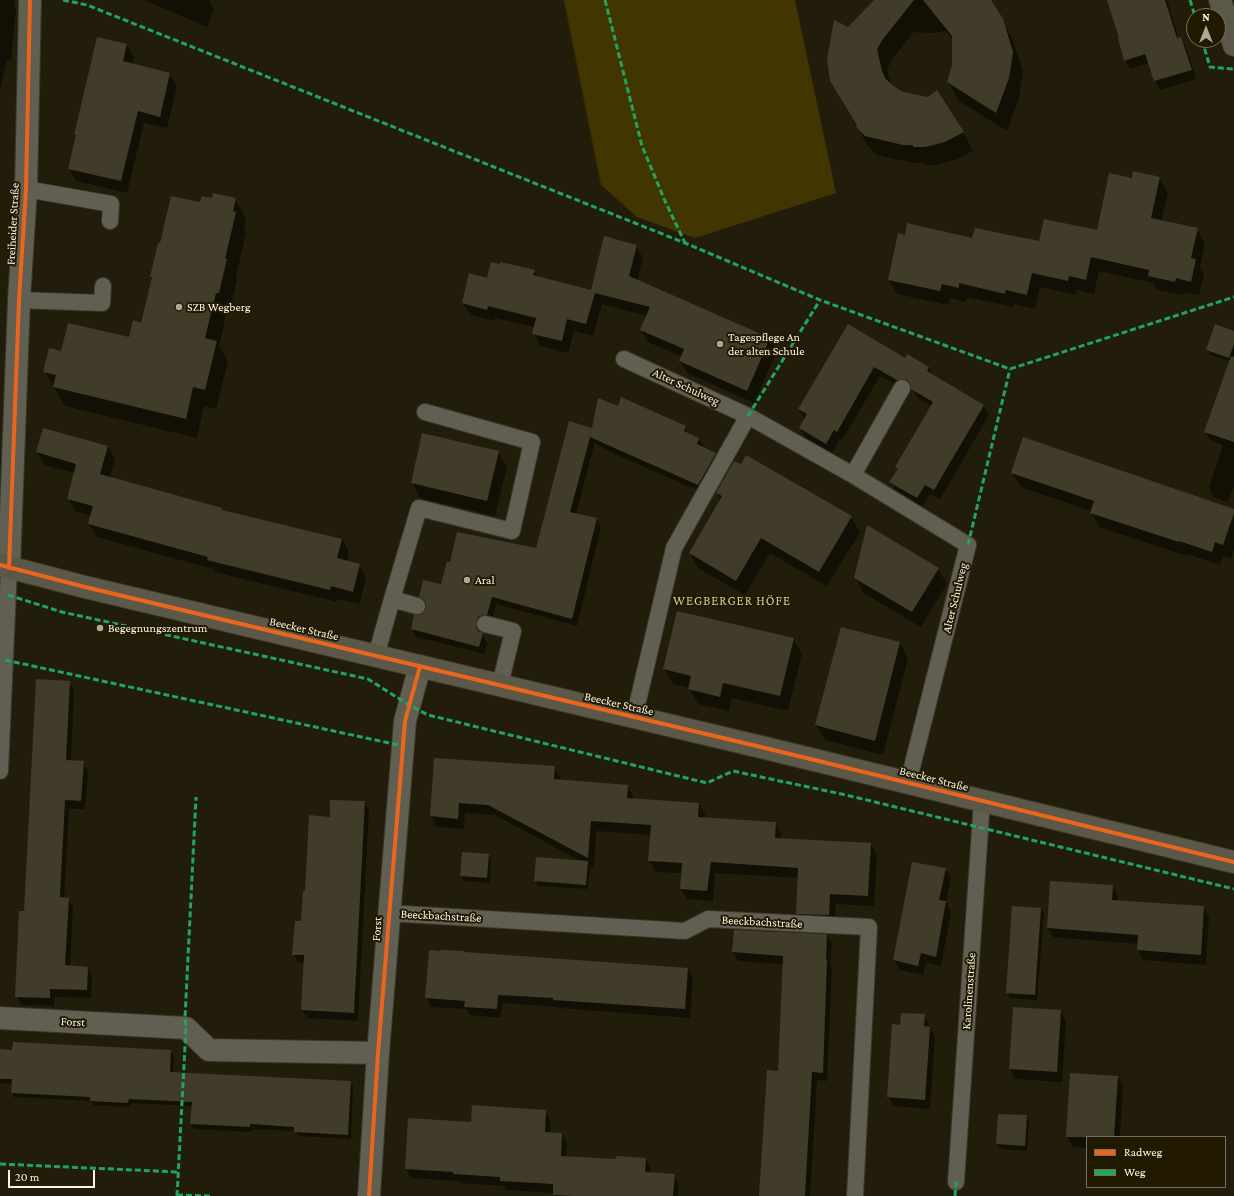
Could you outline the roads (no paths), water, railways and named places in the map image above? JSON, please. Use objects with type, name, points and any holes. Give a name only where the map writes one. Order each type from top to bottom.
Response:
[{"type":"street","name":"Freiheider Straße","points":[[4,566],[26,189],[30,0]]},
{"type":"street","points":[[1220,0],[1234,46]]},
{"type":"street","name":"Beecker Straße","points":[[4,566],[85,587],[982,800],[1234,862]]},
{"type":"street","name":"Forst","points":[[369,1196],[388,913],[404,721],[420,666]]},
{"type":"street","name":"Forst","points":[[0,1018],[186,1028],[208,1050],[378,1053]]},
{"type":"lane","points":[[26,189],[111,204],[110,221]]},
{"type":"lane","points":[[19,300],[102,303],[103,286]]},
{"type":"lane","name":"Alter Schulweg","points":[[624,359],[748,416],[853,475],[968,545],[908,783]]},
{"type":"lane","points":[[853,475],[902,388]]},
{"type":"lane","points":[[376,656],[419,508],[512,531],[532,442],[424,412]]},
{"type":"lane","points":[[634,718],[674,548],[748,416]]},
{"type":"lane","points":[[0,771],[4,566]]},
{"type":"lane","points":[[392,599],[417,606]]},
{"type":"lane","points":[[485,624],[512,631],[500,685]]},
{"type":"lane","name":"Karolinenstraße","points":[[956,1182],[982,800]]},
{"type":"lane","name":"Beeckbachstraße","points":[[388,913],[685,931],[708,919],[869,927],[855,1196]]},
{"type":"place","name":"SZB Wegberg","points":[[179,307]]},
{"type":"place","name":"Tagespflege An der alten Schule","points":[[720,344]]},
{"type":"place","name":"Aral","points":[[467,580]]},
{"type":"place","name":"Begegnungszentrum","points":[[100,628]]},
{"type":"district","name":"WEGBERGER HÖFE","points":[[732,601]]}]
